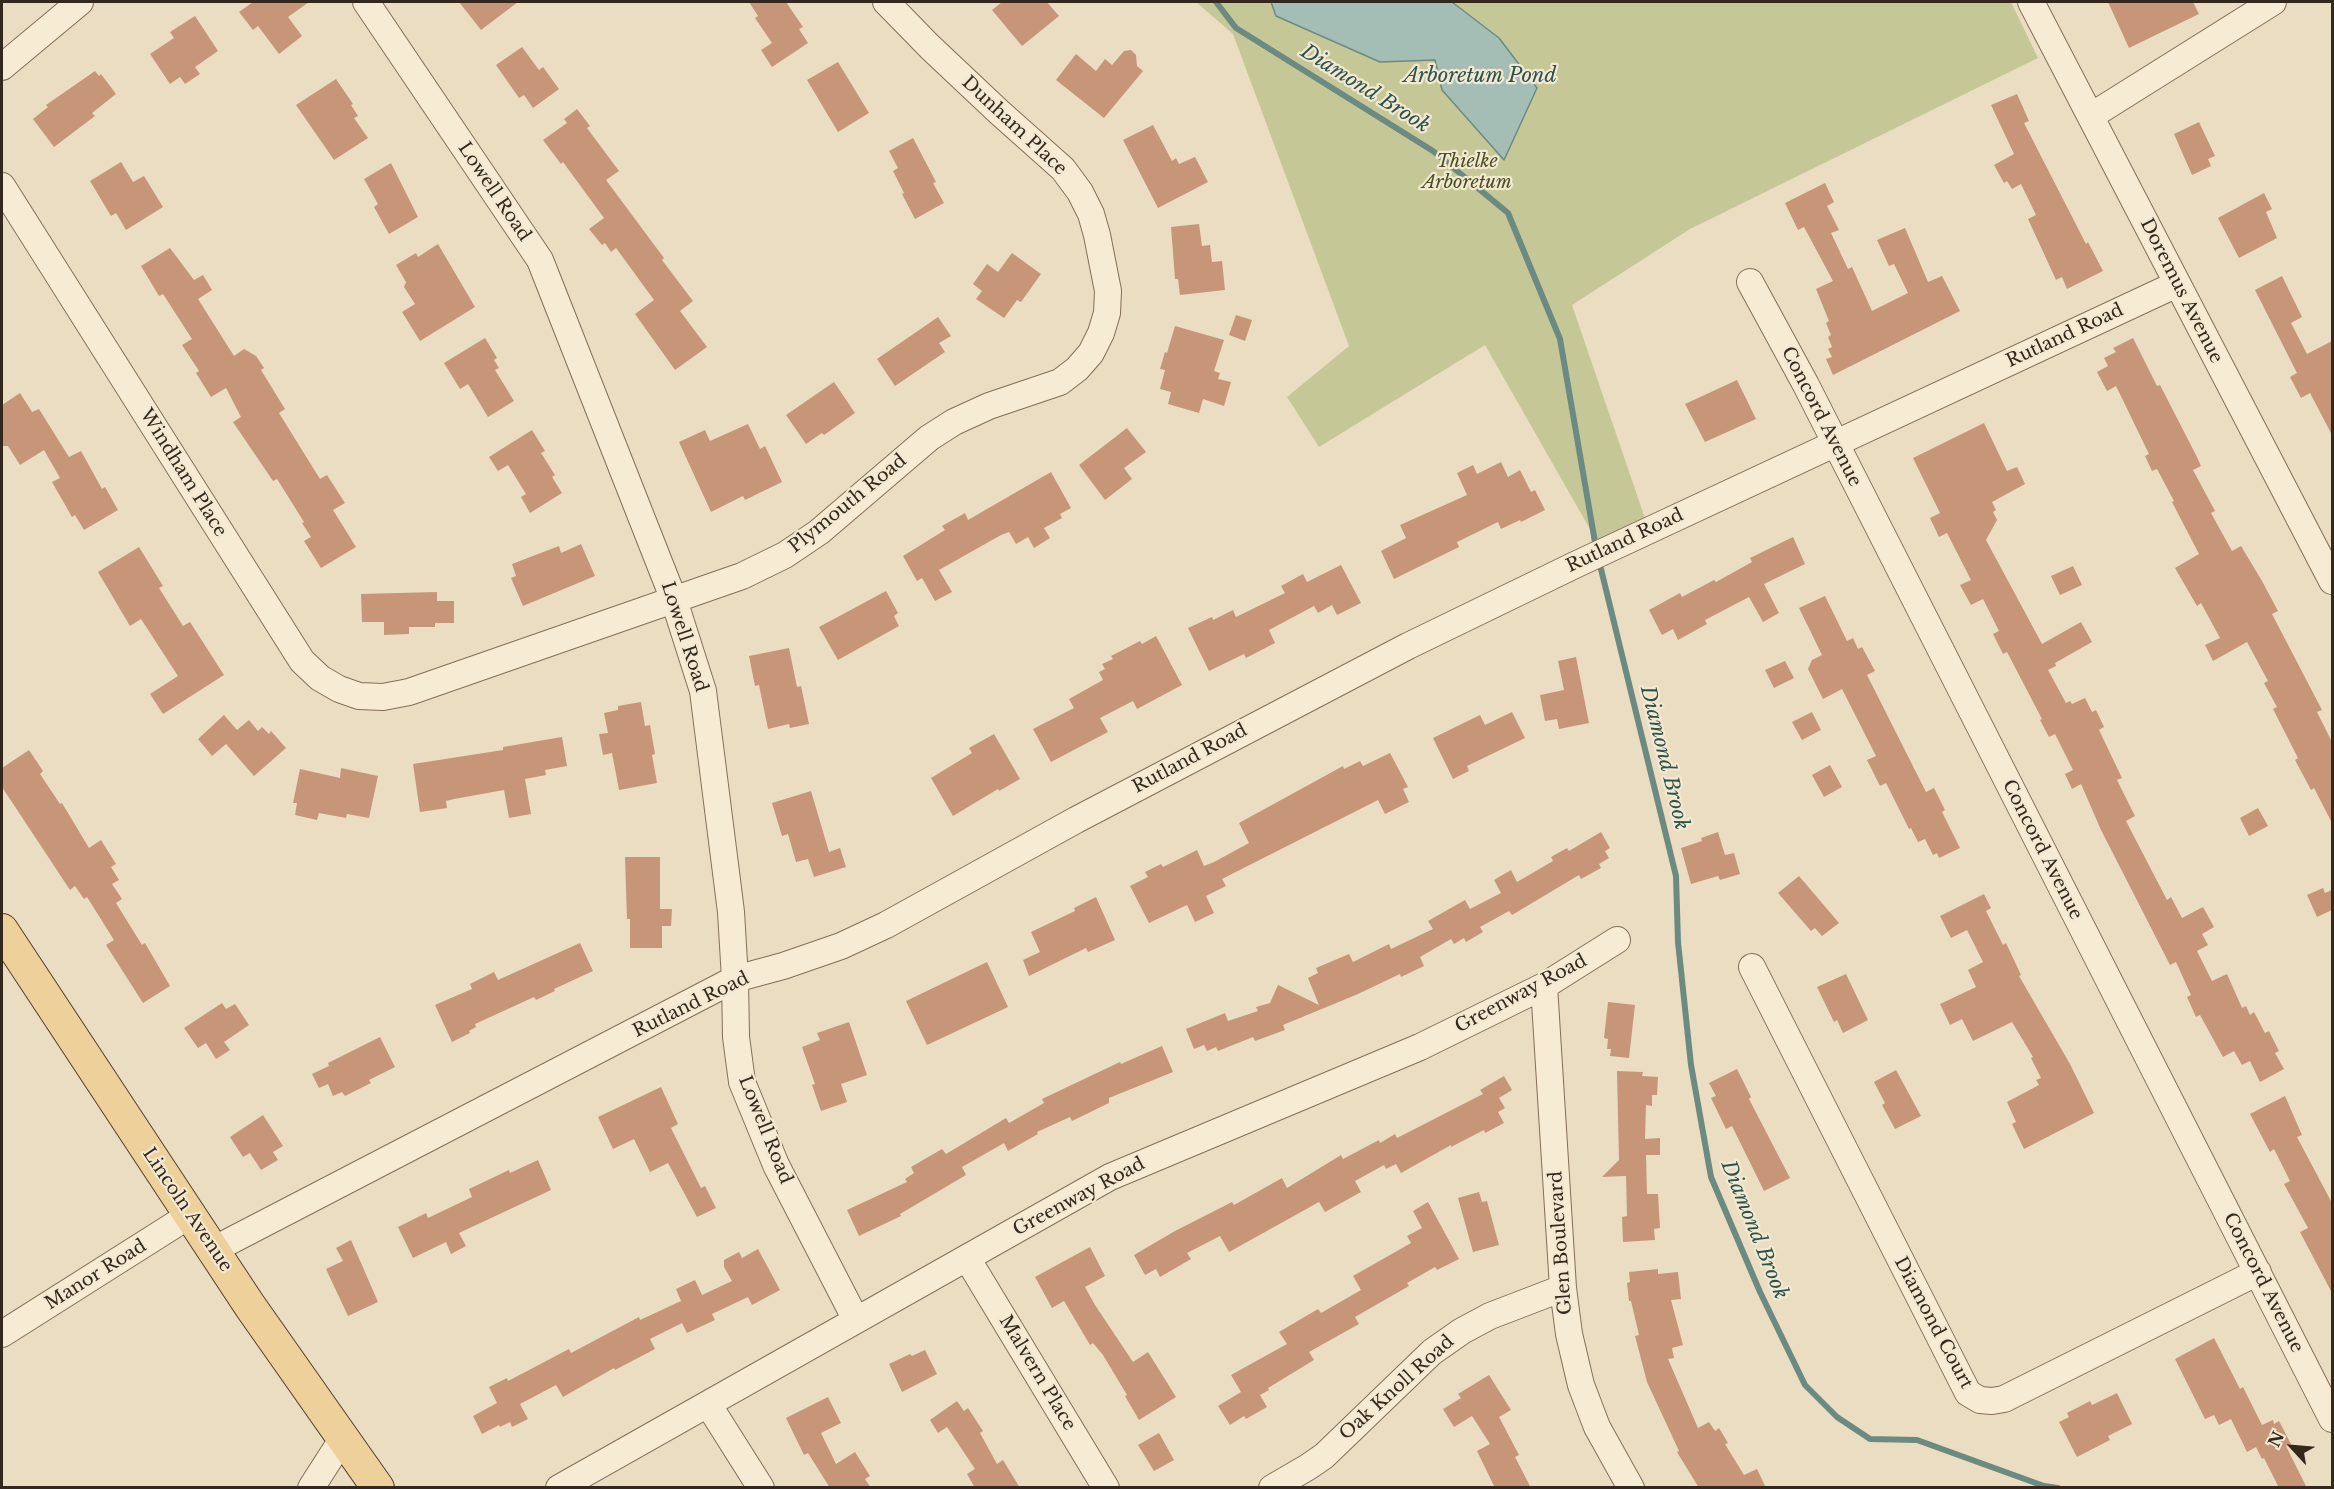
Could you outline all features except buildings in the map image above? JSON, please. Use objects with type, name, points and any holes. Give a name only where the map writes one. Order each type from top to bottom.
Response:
[{"type":"main road","name":"Lincoln Avenue","points":[[2,930],[213,1250],[378,1488]]},
{"type":"street","points":[[2,67],[80,2]]},
{"type":"street","name":"Lowell Road","points":[[366,2],[540,260],[674,600],[703,691],[731,912],[735,979],[735,1037],[742,1083],[776,1164],[856,1320]]},
{"type":"street","name":"Dunham Place","points":[[886,2],[939,55],[1063,169],[1080,192],[1091,214],[1108,291],[1107,313],[1101,333],[1091,352],[1077,369],[1059,382],[1043,389]]},
{"type":"street","name":"Doremus Avenue","points":[[2031,2],[2332,581]]},
{"type":"street","points":[[2091,117],[2273,2]]},
{"type":"street","name":"Windham Place","points":[[2,186],[302,661],[320,678],[339,689],[359,696],[383,697],[409,692]]},
{"type":"street","name":"Concord Avenue","points":[[1750,282],[2332,1419]]},
{"type":"street","name":"Rutland Road","points":[[213,1250],[735,979],[783,966],[841,946],[886,925],[1086,814],[1408,646],[1834,443],[2177,284]]},
{"type":"street","name":"Plymouth Road","points":[[409,692],[742,576],[785,555],[819,532],[929,438],[954,422],[989,406],[1043,389]]},
{"type":"street","name":"Greenway Road","points":[[559,1488],[1110,1177],[1420,1047],[1544,986],[1617,940]]},
{"type":"street","name":"Diamond Court","points":[[1752,967],[1968,1393],[1980,1400],[2004,1399],[2258,1272]]},
{"type":"street","name":"Glen Boulevard","points":[[1544,986],[1563,1288],[1569,1334],[1581,1385],[1597,1427],[1631,1488]]},
{"type":"street","name":"Manor Road","points":[[2,1334],[190,1215]]},
{"type":"street","name":"Malvern Place","points":[[967,1258],[1106,1488]]},
{"type":"street","name":"Oak Knoll Road","points":[[1272,1488],[1313,1477],[1324,1455],[1432,1352],[1462,1331],[1490,1316],[1563,1288]]},
{"type":"street","points":[[708,1404],[761,1488]]},
{"type":"street","points":[[311,1488],[343,1438]]},
{"type":"green space","name":"Thielke Arboretum","points":[[1196,2],[2011,2],[2038,58],[1690,229],[1572,305],[1649,530],[1603,552],[1485,345],[1319,447],[1287,397],[1349,346],[1233,34]]},
{"type":"water","name":"Arboretum Pond","points":[[1271,2],[1452,2],[1499,38],[1537,88],[1504,160],[1442,90],[1435,60],[1380,62],[1276,16]]},
{"type":"waterway","name":"Diamond Brook","points":[[1216,2],[1236,28],[1433,151],[1508,213],[1560,339],[1596,548]]},
{"type":"waterway","name":"Diamond Brook","points":[[1599,561],[1676,876],[1678,942],[1691,1065],[1711,1177],[1760,1292],[1805,1385],[1837,1417],[1870,1439],[1917,1440],[2044,1486],[2058,1488]]}]
